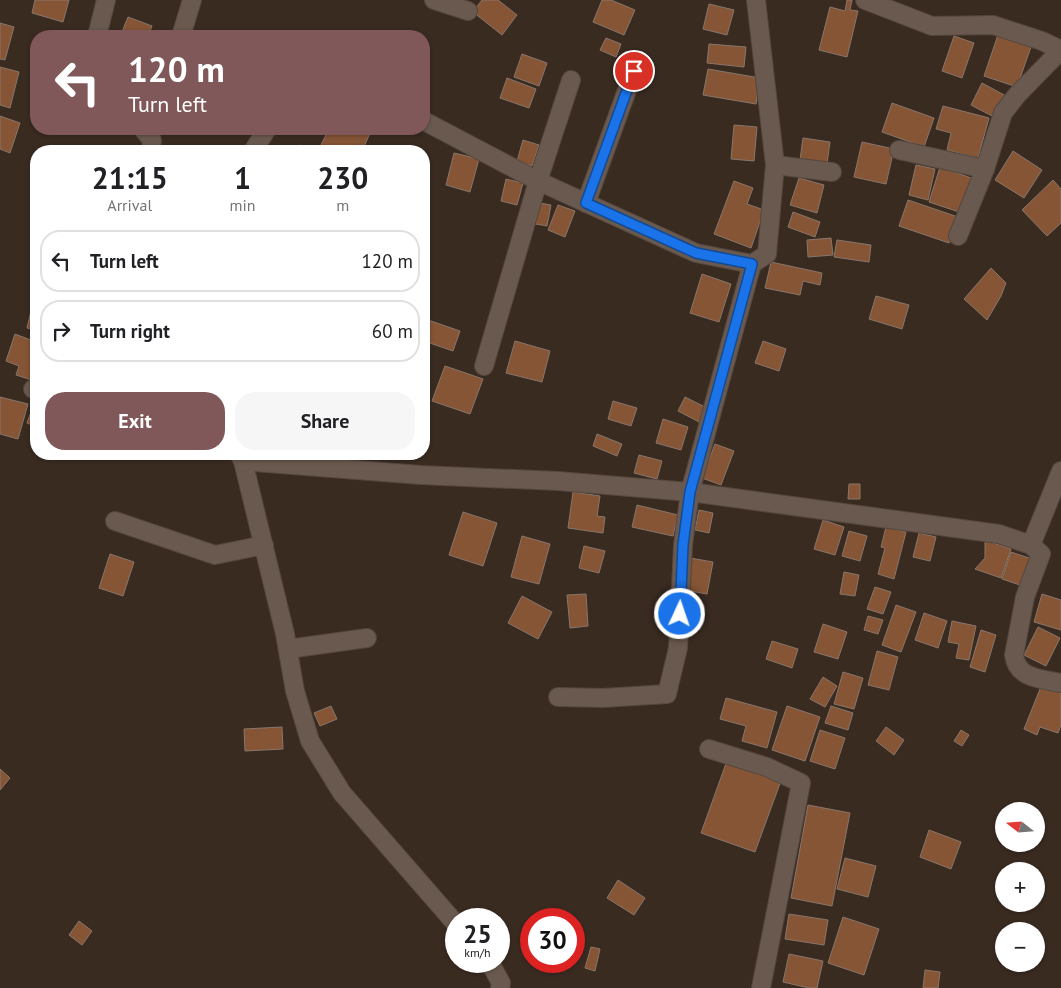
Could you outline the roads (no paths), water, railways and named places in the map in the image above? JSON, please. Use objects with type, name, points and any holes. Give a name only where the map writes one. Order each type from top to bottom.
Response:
[{"type":"street","points":[[98,30],[106,0]]},
{"type":"street","points":[[183,30],[192,0]]},
{"type":"street","points":[[434,0],[468,11]]},
{"type":"street","points":[[558,697],[603,698],[667,694],[678,648],[683,545],[690,492],[752,264],[767,254],[775,166],[756,0]]},
{"type":"street","points":[[865,0],[890,5],[932,26],[993,25],[1042,41],[1061,50],[1017,95],[1003,113],[985,169],[958,236]]},
{"type":"street","points":[[586,203],[634,71]]},
{"type":"street","points":[[484,366],[538,182],[571,80]]},
{"type":"street","points":[[430,124],[538,182],[696,253],[752,264]]},
{"type":"street","points":[[899,150],[985,169]]},
{"type":"street","points":[[775,166],[832,172]]},
{"type":"street","points":[[242,460],[288,648],[295,691],[310,741],[337,786],[348,800],[445,911]]},
{"type":"street","points":[[273,460],[421,474],[558,481],[690,492],[999,534],[1031,545],[1041,554],[1025,597],[1014,656],[1017,667],[1029,676],[1061,683]]},
{"type":"street","points":[[1031,545],[1061,471]]},
{"type":"street","points":[[115,521],[215,555],[264,545]]},
{"type":"street","points":[[288,648],[367,638]]},
{"type":"street","points":[[709,749],[768,767],[801,784],[760,988]]},
{"type":"street","points":[[496,973],[501,983],[500,988]]}]
